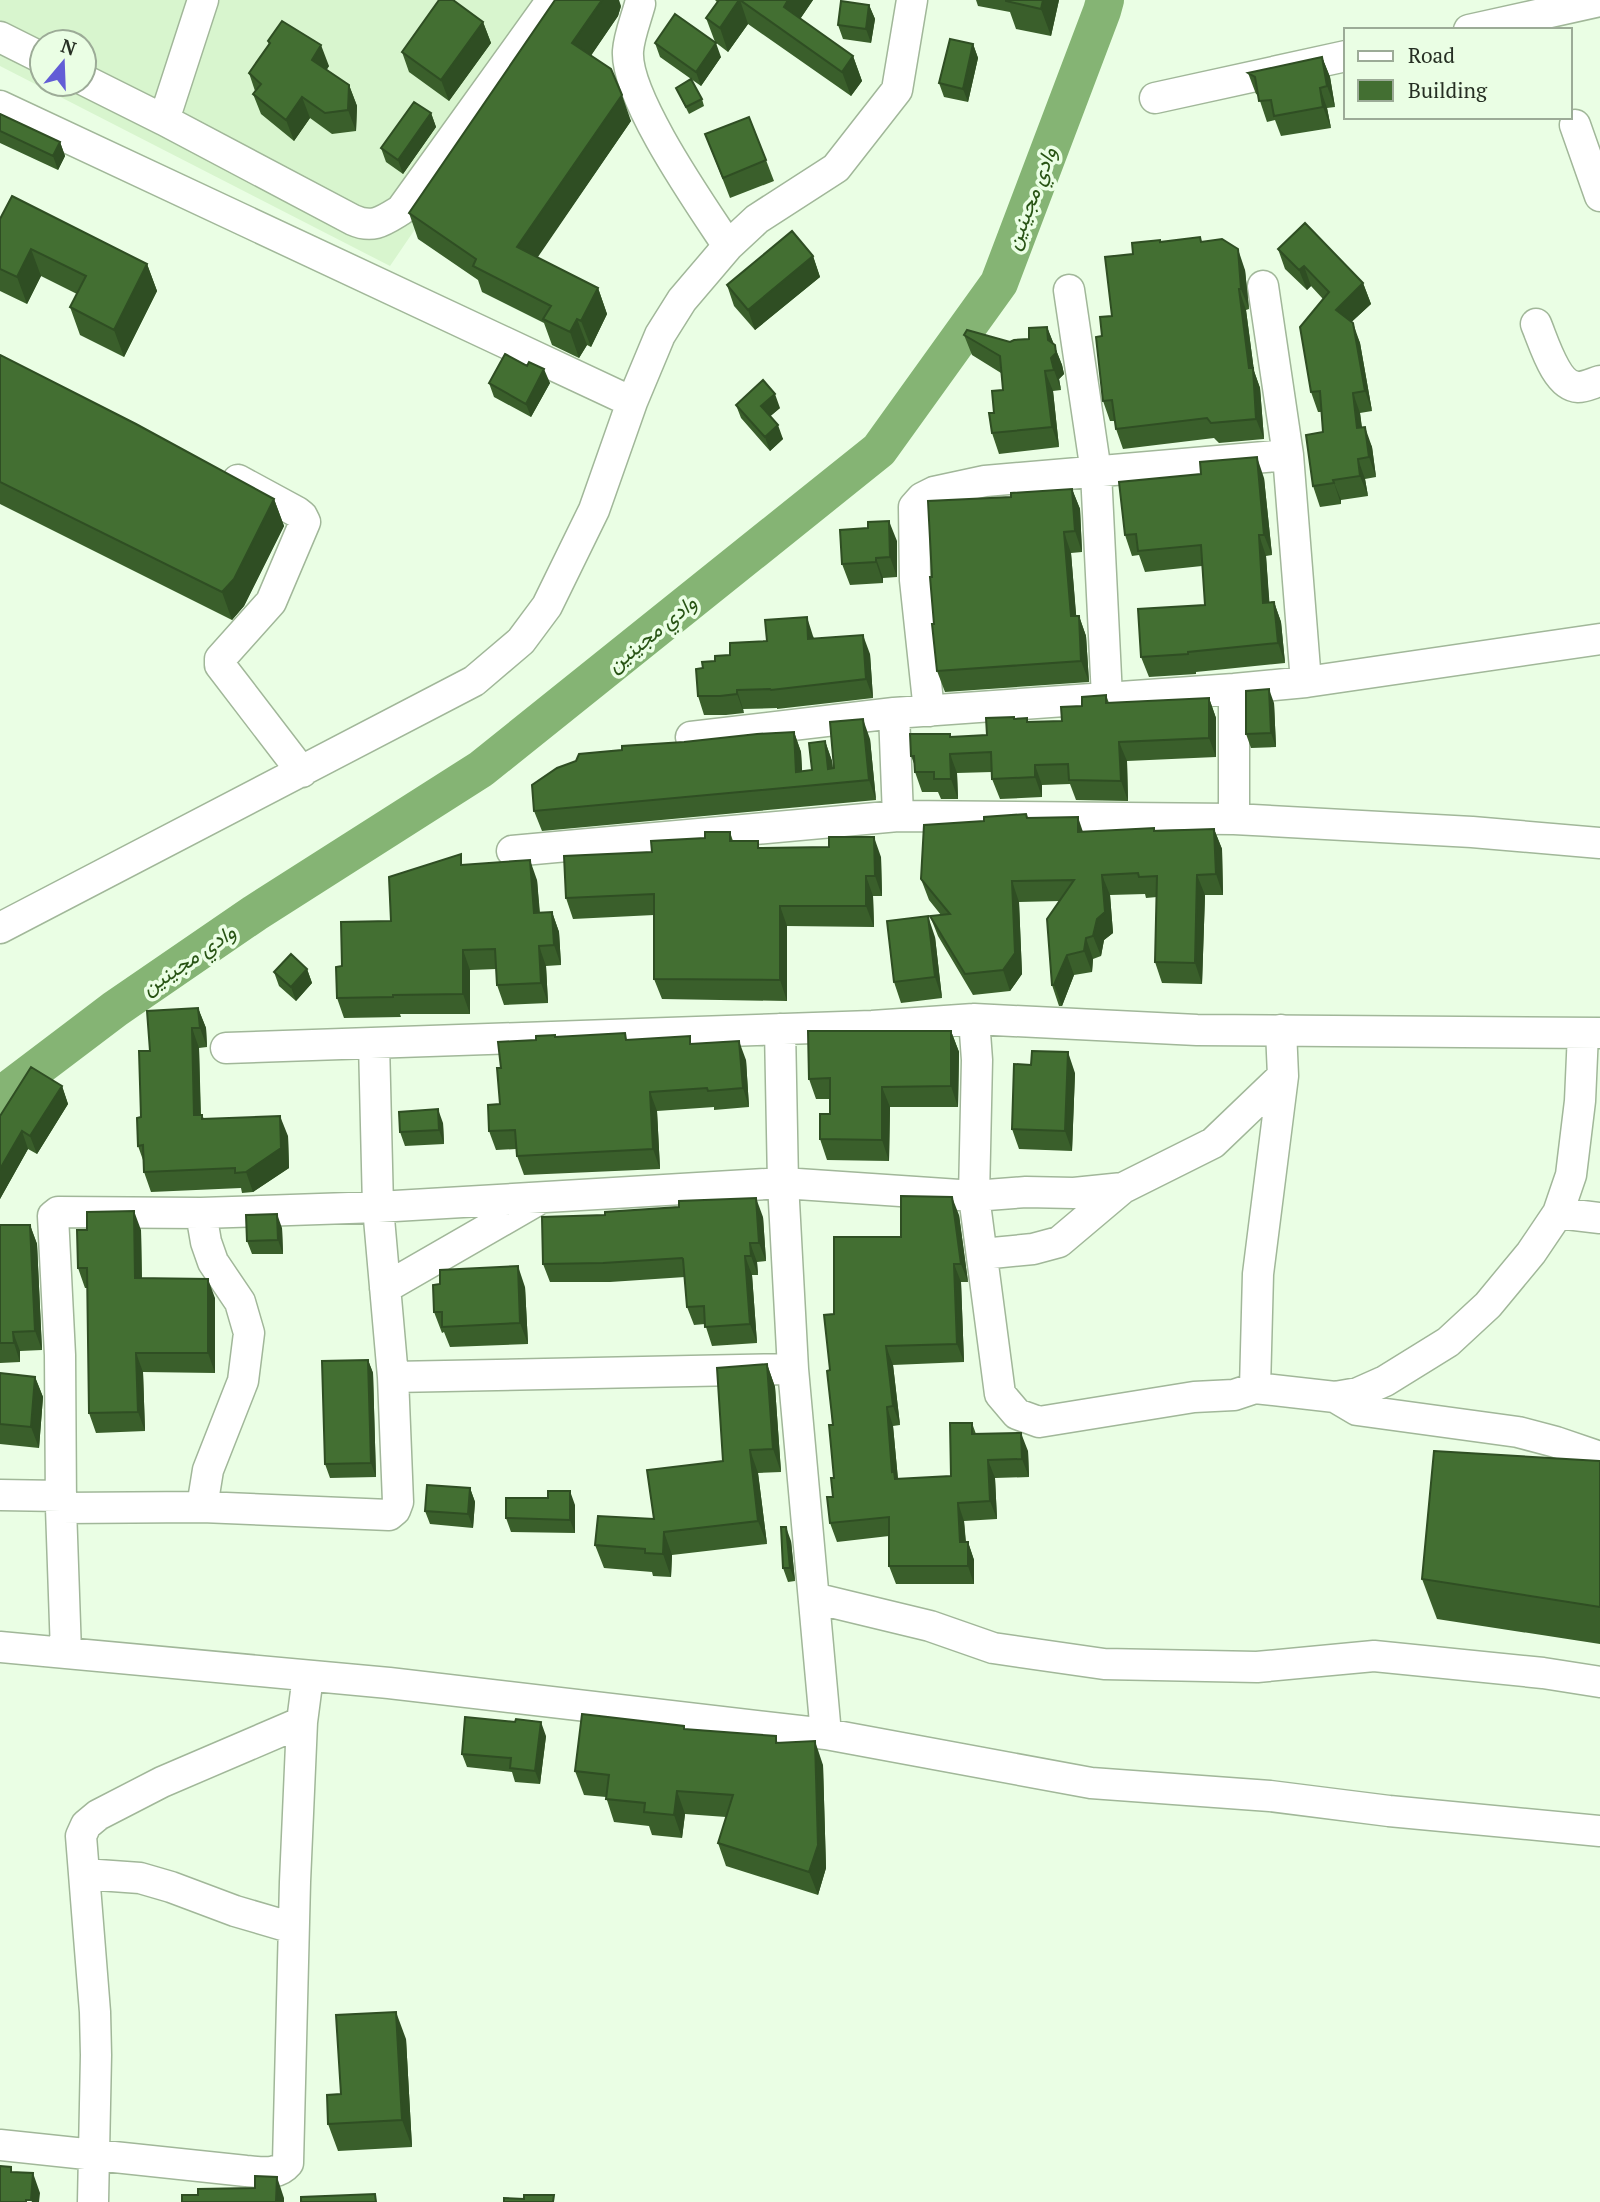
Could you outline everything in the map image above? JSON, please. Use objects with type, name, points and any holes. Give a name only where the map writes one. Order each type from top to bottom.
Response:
[{"type":"street","points":[[164,120],[203,0]]},
{"type":"street","points":[[98,87],[353,220],[364,225],[380,222],[401,210],[552,0]]},
{"type":"street","points":[[0,928],[474,681],[521,641],[547,606],[594,510],[632,402],[660,335],[682,300],[728,246],[757,219],[836,168],[897,90],[912,0]]},
{"type":"street","points":[[1478,28],[1600,1]]},
{"type":"street","points":[[640,4],[628,51],[634,85],[681,172],[728,246]]},
{"type":"street","points":[[0,37],[28,51]]},
{"type":"street","points":[[1155,98],[1344,56]]},
{"type":"street","points":[[0,106],[632,402]]},
{"type":"street","points":[[1575,125],[1600,196]]},
{"type":"street","points":[[1264,286],[1288,454],[1306,682]]},
{"type":"street","points":[[1069,290],[1096,472],[1107,697]]},
{"type":"street","points":[[1536,324],[1560,378],[1569,385],[1581,387],[1600,381]]},
{"type":"street","points":[[929,712],[915,580],[914,507],[922,498],[934,492],[985,481],[1288,454]]},
{"type":"street","points":[[214,467],[297,512],[305,522],[271,602],[220,659],[220,666],[302,772]]},
{"type":"street","points":[[691,737],[894,713],[1306,682],[1600,639]]},
{"type":"street","points":[[1234,689],[1234,819]]},
{"type":"street","points":[[894,713],[898,816]]},
{"type":"street","points":[[512,851],[898,816],[1234,819],[1600,842]]},
{"type":"street","points":[[226,1048],[872,1026],[974,1019],[1197,1030],[1592,1033],[1571,1175],[1558,1213],[1531,1253],[1488,1306],[1448,1342],[1385,1381],[1358,1393],[1335,1397],[1255,1388],[1234,1395],[1195,1397],[1039,1422],[1017,1414],[1000,1394],[974,1196],[977,1060],[974,1019]]},
{"type":"street","points":[[780,1029],[783,1183],[793,1369],[827,1734]]},
{"type":"street","points":[[1255,1388],[1258,1274],[1283,1076],[1281,1030]]},
{"type":"street","points":[[0,1495],[61,1502],[389,1515],[395,1510],[398,1502],[393,1377],[378,1207],[374,1043]]},
{"type":"street","points":[[982,1254],[1033,1249],[1059,1242],[1124,1188],[1213,1143],[1283,1076]]},
{"type":"street","points":[[65,1653],[60,1355],[53,1216],[58,1212],[201,1213],[378,1207],[783,1183],[974,1196],[1026,1192],[1074,1193],[1124,1188]]},
{"type":"street","points":[[385,1288],[543,1197]]},
{"type":"street","points":[[201,1213],[213,1262],[240,1302],[249,1334],[243,1381],[208,1470],[202,1507]]},
{"type":"street","points":[[1558,1213],[1600,1218]]},
{"type":"street","points":[[393,1377],[793,1369]]},
{"type":"street","points":[[1335,1397],[1357,1410],[1518,1432],[1600,1457]]},
{"type":"street","points":[[814,1598],[930,1626],[993,1648],[1104,1664],[1257,1667],[1374,1656],[1543,1673],[1600,1682]]},
{"type":"street","points":[[0,1647],[389,1683],[827,1734],[1091,1783],[1270,1796],[1402,1812],[1600,1830]]},
{"type":"street","points":[[0,2145],[271,2173],[281,2171],[288,2163],[293,1928],[302,1722],[308,1676]]},
{"type":"street","points":[[93,2202],[95,2023],[81,1836],[86,1825],[98,1815],[162,1782],[302,1722]]},
{"type":"street","points":[[85,1874],[140,1878],[293,1928]]},
{"type":"shaded area","points":[[0,0],[571,0],[390,266],[62,98],[98,98],[98,28],[28,28],[28,80],[0,66]]},
{"type":"building","points":[[439,0],[453,0],[483,22],[441,80],[402,52]]},
{"type":"building","points":[[555,0],[602,0],[572,43],[611,69],[622,95],[517,247],[598,288],[581,321],[577,319],[570,332],[543,319],[551,306],[473,266],[476,259],[409,213]]},
{"type":"building","points":[[719,0],[739,0],[720,28],[706,18]]},
{"type":"building","points":[[740,0],[788,0],[784,7],[853,56],[842,72]]},
{"type":"building","points":[[1006,0],[1043,0],[1041,9]]},
{"type":"building","points":[[841,1],[869,5],[866,29],[838,25]]},
{"type":"building","points":[[675,14],[716,43],[696,72],[655,43]]},
{"type":"building","points":[[282,21],[321,45],[312,60],[349,85],[348,110],[325,113],[302,97],[286,120],[253,94],[261,84],[249,73]]},
{"type":"building","points":[[950,39],[973,44],[963,89],[939,83]]},
{"type":"building","points":[[1322,57],[1327,86],[1320,88],[1323,107],[1274,116],[1271,100],[1259,101],[1255,77],[1248,73]]},
{"type":"building","points":[[691,79],[702,99],[686,107],[676,88]]},
{"type":"building","points":[[414,102],[431,113],[398,160],[381,148]]},
{"type":"building","points":[[0,114],[60,142],[53,156],[0,131]]},
{"type":"building","points":[[749,117],[766,160],[723,178],[705,134]]},
{"type":"building","points":[[12,196],[147,264],[114,330],[70,307],[86,276],[31,249],[17,277],[0,269],[0,219]]},
{"type":"building","points":[[1305,223],[1363,283],[1336,310],[1353,323],[1365,391],[1353,393],[1357,428],[1365,427],[1369,457],[1358,459],[1360,476],[1313,486],[1306,435],[1323,432],[1320,391],[1311,392],[1300,327],[1329,292],[1304,266],[1299,270],[1278,249]]},
{"type":"building","points":[[792,231],[813,256],[748,310],[727,285]]},
{"type":"building","points":[[1200,237],[1201,242],[1222,239],[1238,249],[1239,289],[1249,368],[1253,368],[1256,419],[1211,423],[1207,418],[1116,429],[1112,400],[1103,401],[1096,337],[1102,336],[1100,317],[1112,316],[1105,257],[1133,254],[1132,243]]},
{"type":"building","points":[[1047,327],[1048,340],[1055,345],[1056,353],[1051,358],[1054,370],[1045,371],[1052,427],[992,433],[989,413],[994,413],[992,391],[1003,390],[1000,356],[964,335],[967,330],[1010,342],[1029,339],[1029,328]]},
{"type":"building","points":[[505,354],[527,366],[529,362],[544,369],[526,404],[489,383]]},
{"type":"building","points":[[0,355],[136,424],[274,499],[234,579],[222,592],[0,482]]},
{"type":"building","points":[[763,380],[775,394],[761,406],[778,425],[765,437],[736,405]]},
{"type":"building","points":[[1257,457],[1264,535],[1259,535],[1263,603],[1274,602],[1278,643],[1141,657],[1138,609],[1205,605],[1201,545],[1138,551],[1136,534],[1125,535],[1119,482],[1201,474],[1200,462]]},
{"type":"building","points":[[1072,489],[1075,531],[1064,532],[1071,616],[1079,616],[1081,661],[937,671],[932,624],[928,501],[1011,497],[1011,493]]},
{"type":"building","points":[[889,521],[890,557],[876,558],[876,562],[842,564],[840,530],[868,528],[868,522]]},
{"type":"building","points":[[807,617],[808,639],[863,635],[866,679],[771,690],[737,690],[737,694],[720,696],[698,696],[696,669],[703,668],[702,662],[715,661],[715,656],[730,655],[730,643],[767,641],[765,620]]},
{"type":"building","points":[[1269,689],[1271,733],[1246,734],[1246,691]]},
{"type":"building","points":[[1106,695],[1106,703],[1209,698],[1209,738],[1119,742],[1121,781],[1069,780],[1068,764],[1035,765],[1035,777],[992,779],[991,752],[950,754],[951,779],[934,779],[934,772],[915,772],[910,734],[950,734],[950,737],[987,735],[986,718],[1027,718],[1027,722],[1062,721],[1061,707],[1082,706],[1082,697]]},
{"type":"building","points":[[863,719],[869,780],[534,811],[532,785],[557,768],[576,761],[579,754],[622,750],[622,746],[794,732],[796,772],[812,770],[809,743],[825,741],[828,769],[834,768],[830,722]]},
{"type":"building","points":[[1026,814],[1027,818],[1078,817],[1078,832],[1154,828],[1154,831],[1214,829],[1216,874],[1197,875],[1195,963],[1155,962],[1157,876],[1139,877],[1138,873],[1102,875],[1105,912],[1097,919],[1093,936],[1086,938],[1084,951],[1067,955],[1054,985],[1047,919],[1074,880],[1012,881],[1015,953],[1003,970],[965,974],[930,916],[950,914],[921,879],[924,825],[984,821],[984,817]]},
{"type":"building","points":[[705,832],[730,832],[730,841],[758,841],[758,848],[829,847],[829,837],[874,837],[875,876],[866,876],[866,906],[780,906],[780,980],[654,979],[654,894],[566,898],[564,856],[652,852],[651,841],[705,838]]},
{"type":"building","points":[[461,854],[461,865],[530,860],[534,913],[552,912],[554,945],[539,946],[541,983],[497,985],[495,949],[463,950],[463,994],[337,998],[336,967],[342,966],[341,922],[391,921],[389,877]]},
{"type":"building","points":[[928,916],[935,977],[894,982],[887,921]]},
{"type":"building","points":[[291,954],[307,969],[291,987],[274,972]]},
{"type":"building","points":[[198,1008],[200,1028],[192,1028],[194,1115],[202,1115],[202,1119],[280,1116],[281,1148],[246,1172],[235,1173],[235,1168],[144,1172],[143,1145],[138,1146],[137,1118],[141,1117],[139,1051],[150,1051],[147,1011]]},
{"type":"building","points":[[808,1031],[951,1031],[951,1086],[882,1087],[882,1140],[820,1139],[820,1114],[830,1114],[830,1078],[809,1079]]},
{"type":"building","points":[[625,1033],[626,1040],[690,1036],[690,1044],[739,1041],[743,1088],[650,1092],[653,1149],[517,1156],[515,1130],[489,1131],[488,1105],[500,1104],[497,1068],[501,1068],[498,1042],[536,1040],[536,1036]]},
{"type":"building","points":[[1032,1051],[1068,1052],[1065,1131],[1012,1129],[1014,1064],[1031,1065]]},
{"type":"building","points":[[31,1067],[62,1086],[30,1136],[22,1131],[0,1169],[0,1116]]},
{"type":"building","points":[[438,1109],[439,1130],[400,1132],[399,1112]]},
{"type":"building","points":[[901,1196],[952,1197],[961,1264],[954,1264],[957,1344],[886,1346],[893,1406],[887,1407],[892,1472],[894,1471],[895,1479],[951,1476],[950,1423],[972,1423],[972,1434],[1021,1433],[1022,1459],[988,1460],[990,1501],[958,1503],[960,1542],[968,1542],[968,1566],[889,1566],[889,1517],[830,1523],[827,1497],[833,1497],[831,1478],[834,1478],[829,1425],[833,1425],[824,1315],[834,1314],[834,1237],[901,1237]]},
{"type":"building","points":[[756,1198],[759,1243],[750,1243],[751,1256],[745,1256],[750,1324],[705,1327],[704,1306],[687,1307],[682,1258],[543,1264],[542,1217],[605,1215],[605,1212],[679,1207],[679,1201]]},
{"type":"building","points":[[134,1211],[135,1278],[208,1279],[208,1353],[136,1353],[138,1412],[89,1413],[87,1268],[78,1268],[77,1230],[87,1230],[87,1212]]},
{"type":"building","points":[[277,1214],[278,1240],[247,1241],[246,1215]]},
{"type":"building","points":[[0,1225],[30,1225],[35,1331],[13,1332],[14,1343],[0,1343]]},
{"type":"building","points":[[518,1266],[520,1323],[442,1327],[442,1312],[434,1312],[433,1285],[440,1284],[440,1270]]},
{"type":"building","points":[[368,1360],[371,1463],[325,1464],[322,1361]]},
{"type":"building","points":[[767,1364],[773,1449],[750,1450],[758,1521],[664,1532],[663,1554],[645,1553],[645,1549],[595,1545],[598,1516],[654,1519],[647,1470],[723,1461],[717,1368]]},
{"type":"building","points":[[0,1373],[35,1377],[31,1427],[0,1424]]},
{"type":"building","points":[[1434,1451],[1600,1461],[1600,1607],[1422,1579]]},
{"type":"building","points":[[427,1485],[470,1488],[468,1514],[425,1511]]},
{"type":"building","points":[[548,1491],[570,1491],[570,1520],[506,1518],[506,1498],[548,1498]]},
{"type":"building","points":[[781,1527],[786,1527],[790,1568],[783,1568]]},
{"type":"building","points":[[582,1714],[684,1726],[684,1729],[776,1736],[776,1743],[815,1741],[818,1845],[809,1872],[718,1843],[733,1795],[677,1791],[674,1815],[644,1812],[645,1803],[606,1799],[609,1775],[575,1771]]},
{"type":"building","points":[[465,1717],[541,1722],[535,1771],[510,1768],[511,1758],[462,1754]]},
{"type":"building","points":[[396,2012],[402,2120],[328,2124],[327,2095],[341,2094],[336,2015]]},
{"type":"building","points":[[0,2166],[11,2167],[11,2172],[33,2173],[31,2200],[0,2202]]},
{"type":"building","points":[[255,2176],[277,2177],[276,2202],[182,2202],[182,2195],[198,2195],[198,2189],[255,2188]]},
{"type":"building","points":[[375,2194],[376,2202],[301,2202],[301,2197]]},
{"type":"building","points":[[524,2195],[554,2195],[553,2202],[504,2202],[504,2198],[524,2199]]},
{"type":"waterway","name":"وادي مجينين","points":[[0,1096],[115,1009],[255,913],[481,769],[879,450],[999,283],[1105,0]]}]
